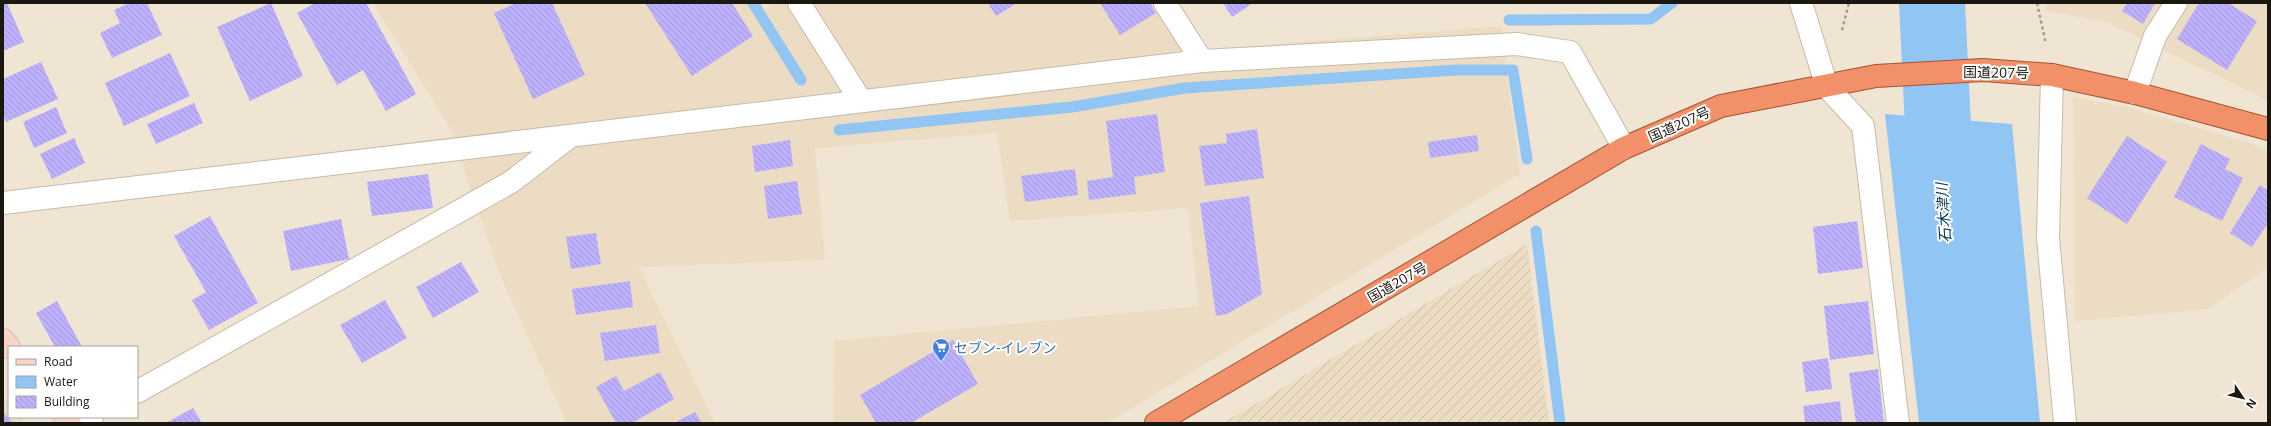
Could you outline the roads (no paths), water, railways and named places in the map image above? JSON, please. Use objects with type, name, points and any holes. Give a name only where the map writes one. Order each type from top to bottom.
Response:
[{"type":"highway","name":"国道207号","points":[[1156,423],[1624,148],[1721,106],[1827,87],[1876,76],[1982,70],[2052,75],[2135,93],[2268,129]]},
{"type":"street","points":[[799,3],[861,101]]},
{"type":"street","points":[[1165,3],[1202,61]]},
{"type":"street","points":[[1801,3],[1827,87],[1863,126],[1898,423]]},
{"type":"street","points":[[2135,93],[2155,36],[2176,3]]},
{"type":"street","points":[[3,203],[569,138],[645,126],[1202,61],[1517,44],[1570,52],[1624,148]]},
{"type":"street","points":[[2052,75],[2048,238],[2066,423]]},
{"type":"street","points":[[138,391],[511,182],[569,138]]},
{"type":"water","points":[[1885,114],[2012,124],[2040,423],[1919,423]]},
{"type":"waterway","points":[[753,3],[801,80]]},
{"type":"waterway","points":[[1509,20],[1651,19],[1672,3]]},
{"type":"waterway","name":"石木津川","points":[[1932,3],[1942,209]]},
{"type":"waterway","points":[[839,130],[1072,107],[1185,88],[1456,70],[1513,70],[1527,159]]},
{"type":"waterway","points":[[1536,231],[1560,423]]},
{"type":"place","name":"セブン-イレブン","points":[[941,362]]}]
